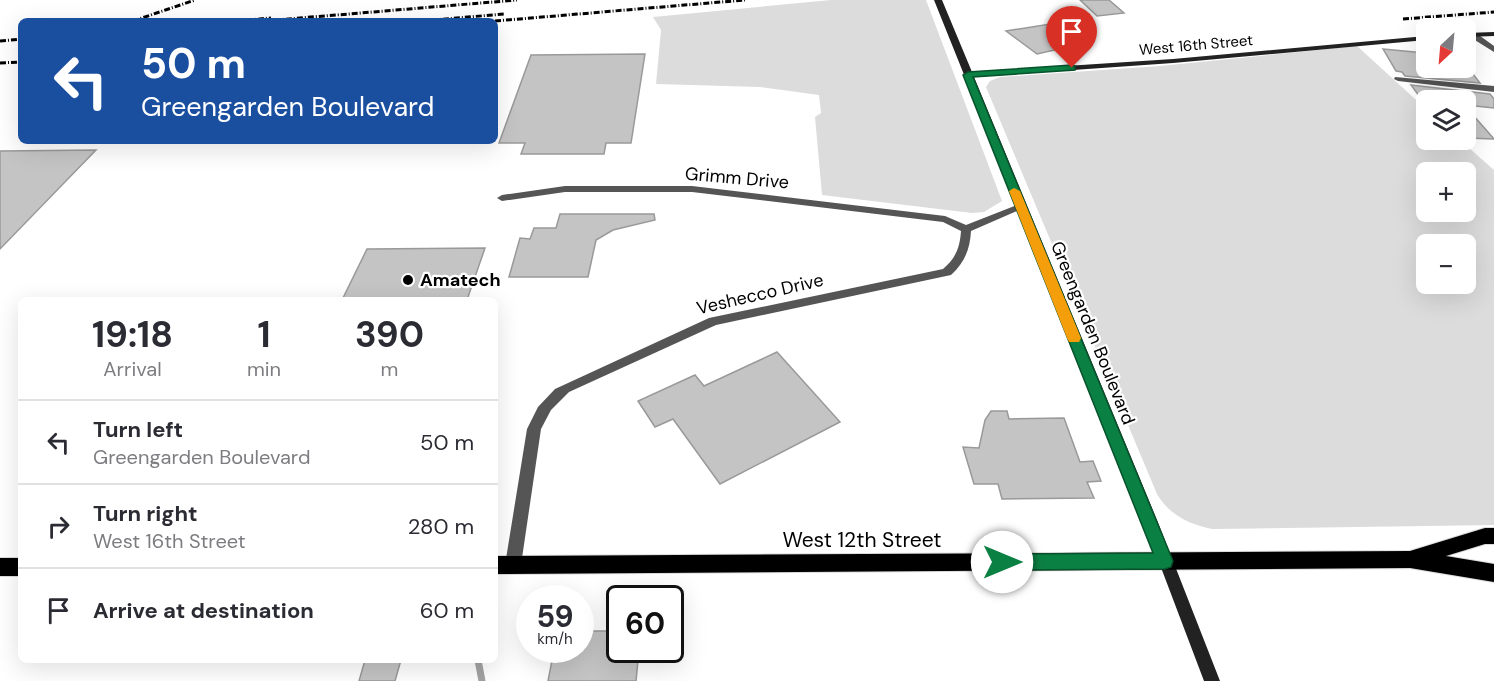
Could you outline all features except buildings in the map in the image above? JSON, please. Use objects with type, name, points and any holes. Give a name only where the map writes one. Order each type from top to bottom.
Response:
[{"type":"main road","name":"West 12th Street","points":[[1410,559],[1485,536],[1494,536]]},
{"type":"main road","name":"West 12th Street","points":[[504,565],[1410,559],[1494,573]]},
{"type":"main road","points":[[0,567],[18,567]]},
{"type":"street","name":"Greengarden Boulevard","points":[[938,0],[1212,681]]},
{"type":"street","points":[[1476,35],[1494,34]]},
{"type":"street","name":"West 16th Street","points":[[968,75],[1159,62],[1416,39]]},
{"type":"street","points":[[1476,39],[1494,50]]},
{"type":"street","points":[[1398,79],[1494,89]]},
{"type":"street","name":"Grimm Drive","points":[[502,198],[565,189],[692,189],[945,219],[966,229]]},
{"type":"street","points":[[966,229],[1021,207]]},
{"type":"street","name":"Veshecco Drive","points":[[504,565],[537,417],[553,397],[585,379],[713,321],[946,273],[958,262],[965,249],[966,229]]},
{"type":"shaded area","points":[[831,0],[926,0],[1002,201],[984,212],[972,213],[822,195],[815,117],[821,113],[819,95],[760,87],[656,84],[661,30],[653,17]]},
{"type":"shaded area","points":[[1357,46],[1416,100],[1416,150],[1471,150],[1494,170],[1494,525],[1212,529],[1180,518],[1167,508],[1157,494],[986,87],[990,81],[1000,77],[1160,66]]},
{"type":"waterway","points":[[479,663],[482,681]]},
{"type":"railway","points":[[142,18],[195,0]]},
{"type":"railway","points":[[300,18],[517,0]]},
{"type":"railway","points":[[498,21],[745,0]]},
{"type":"railway","points":[[1403,19],[1494,12]]},
{"type":"railway","points":[[457,18],[504,14]]},
{"type":"railway","points":[[0,41],[18,39]]},
{"type":"railway","points":[[0,63],[18,62]]},
{"type":"slow traffic","points":[[1014,191],[1074,338]]},
{"type":"place","name":"Amatech","points":[[408,280]]},
{"type":"route","points":[[1002,562],[1165,561],[968,75],[1072,68]]}]
